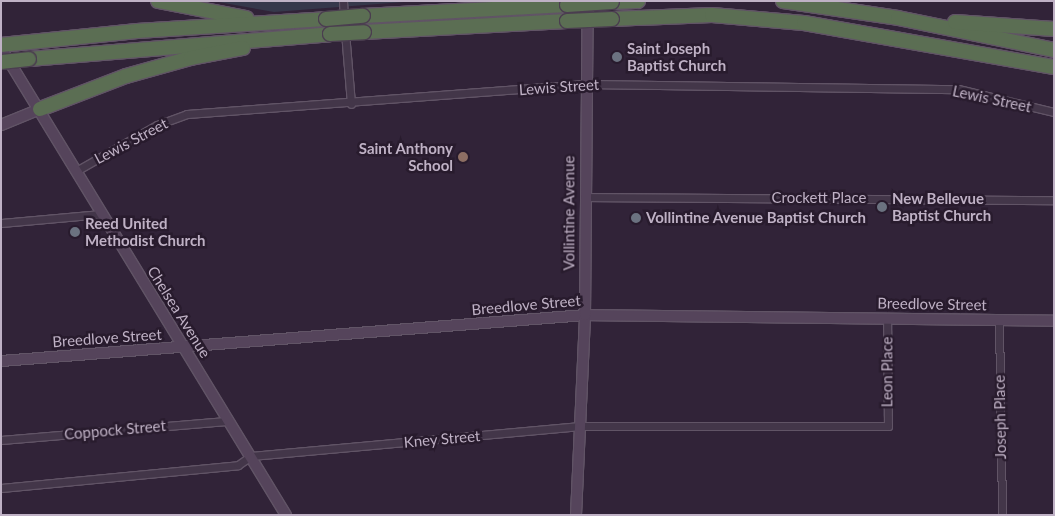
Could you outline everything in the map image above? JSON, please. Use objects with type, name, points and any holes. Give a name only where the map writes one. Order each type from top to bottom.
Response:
[{"type":"highway","points":[[158,1],[262,22]]},
{"type":"highway","points":[[1,46],[262,22],[638,1]]},
{"type":"highway","points":[[783,1],[1054,40]]},
{"type":"highway","points":[[1,62],[308,35],[712,15],[804,23],[1054,67]]},
{"type":"highway","points":[[898,18],[1054,29]]},
{"type":"highway","points":[[922,22],[1054,50]]},
{"type":"highway","points":[[40,109],[126,76],[190,58],[308,35]]},
{"type":"street","points":[[343,1],[351,104]]},
{"type":"street","name":"Vollintine Avenue","points":[[576,515],[585,315],[584,197],[588,1]]},
{"type":"street","name":"Chelsea Avenue","points":[[1,46],[182,348],[286,515]]},
{"type":"street","name":"Lewis Street","points":[[76,171],[157,125],[187,114],[351,104],[586,84],[958,89],[1054,112]]},
{"type":"street","points":[[1,125],[40,109]]},
{"type":"street","name":"Crockett Place","points":[[584,197],[1054,200]]},
{"type":"street","points":[[1,223],[101,214]]},
{"type":"street","name":"Breedlove Street","points":[[1,361],[585,315],[1054,320]]},
{"type":"street","name":"Leon Place","points":[[887,318],[888,426]]},
{"type":"street","name":"Joseph Place","points":[[999,320],[1002,515]]},
{"type":"street","name":"Coppock Street","points":[[1,440],[229,421]]},
{"type":"street","name":"Kney Street","points":[[1,488],[238,464],[251,456],[581,426],[888,426]]},
{"type":"shaded area","points":[[213,1],[417,1],[274,12]]},
{"type":"place","name":"Saint Joseph Baptist Church","points":[[617,57]]},
{"type":"place","name":"Saint Anthony School","points":[[463,157]]},
{"type":"place","name":"New Bellevue Baptist Church","points":[[882,207]]},
{"type":"place","name":"Vollintine Avenue Baptist Church","points":[[636,218]]},
{"type":"place","name":"Reed United Methodist Church","points":[[75,232]]}]
